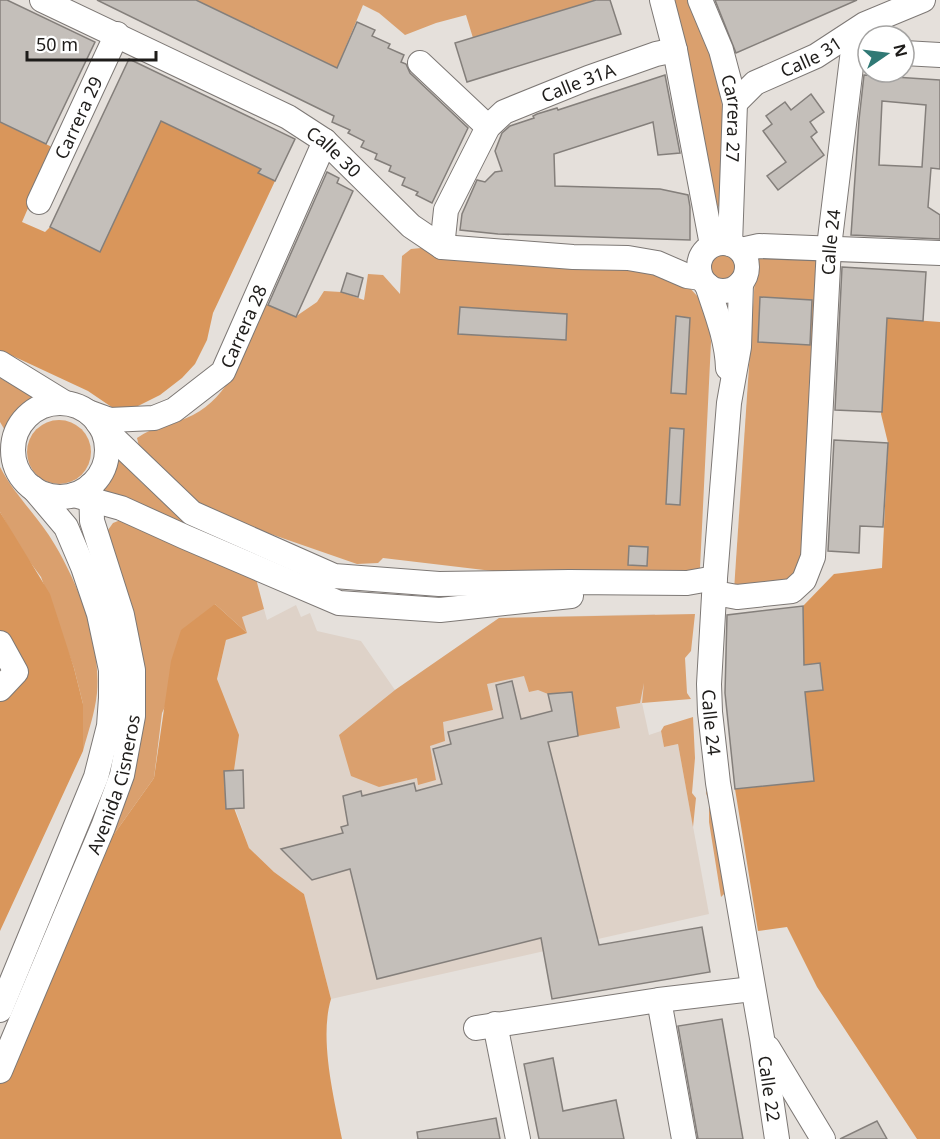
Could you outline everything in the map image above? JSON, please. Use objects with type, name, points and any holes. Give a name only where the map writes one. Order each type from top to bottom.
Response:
[{"type":"street","name":"Calle 30","points":[[42,0],[288,117],[325,141],[411,226],[442,247],[573,257],[628,258],[657,263],[704,281]]},
{"type":"street","name":"Carrera 27","points":[[662,0],[722,247]]},
{"type":"street","name":"Carrera 27","points":[[700,0],[721,50],[735,103],[722,247]]},
{"type":"street","name":"Calle 31","points":[[735,103],[754,83],[816,56],[865,24],[923,0]]},
{"type":"street","name":"Carrera 29","points":[[39,202],[117,34]]},
{"type":"street","name":"Calle 31A","points":[[488,127],[504,112],[588,78],[656,54],[675,50]]},
{"type":"street","points":[[816,56],[856,51]]},
{"type":"street","points":[[916,54],[940,55]]},
{"type":"street","points":[[420,63],[488,127],[446,210],[442,247]]},
{"type":"street","name":"Calle 24","points":[[714,591],[737,597],[792,591],[804,580],[813,556],[830,247],[856,82]]},
{"type":"street","name":"Carrera 28","points":[[93,418],[110,420],[154,418],[174,410],[195,396],[223,372],[325,141]]},
{"type":"street","name":"Calle 30","points":[[628,258],[657,252],[685,254],[722,247],[759,246],[940,253]]},
{"type":"street","points":[[704,281],[715,290],[724,292],[733,289],[746,275],[747,266],[722,247],[699,259],[698,268],[718,319],[727,354],[729,403]]},
{"type":"street","points":[[729,403],[739,347],[741,283]]},
{"type":"street","points":[[0,363],[64,403],[93,418],[106,442],[122,450],[192,513],[334,576],[439,584],[687,583],[714,591]]},
{"type":"street","points":[[64,403],[40,407],[21,423],[13,446],[14,459],[25,480],[53,496],[85,493],[339,603],[440,610],[567,596],[687,598],[714,591]]},
{"type":"street","name":"Calle 24","points":[[729,403],[709,684],[721,807],[762,1038]]},
{"type":"street","points":[[85,493],[102,470],[154,418]]},
{"type":"street","name":"Avenida Cisneros","points":[[0,435],[25,480],[66,528],[83,567],[99,614],[111,670],[109,726],[96,777],[0,1010]]},
{"type":"street","name":"Avenida Cisneros","points":[[0,1071],[99,838],[122,775],[133,716],[133,670],[122,615],[98,543],[85,493]]},
{"type":"street","points":[[98,543],[100,526],[105,519],[121,508]]},
{"type":"street","points":[[0,643],[8,680]]},
{"type":"street","points":[[518,1139],[486,1026],[659,1000],[752,989]]},
{"type":"street","points":[[659,1000],[684,1139]]},
{"type":"street","points":[[762,1038],[823,1139]]},
{"type":"street","name":"Calle 22","points":[[762,1038],[777,1139]]},
{"type":"shaded area","points":[[196,0],[596,0],[473,38],[466,15],[405,35],[379,13],[363,5],[337,68]]},
{"type":"shaded area","points":[[674,0],[690,0],[721,78],[725,210],[717,205]]},
{"type":"shaded area","points":[[161,121],[261,169],[259,173],[275,181],[213,313],[207,340],[195,364],[182,378],[160,395],[138,406],[116,410],[88,391],[0,350],[0,122],[54,148],[22,222],[45,232],[50,227],[99,251]]},
{"type":"shaded area","points":[[421,248],[440,254],[648,266],[688,286],[699,298],[708,316],[711,342],[700,568],[691,577],[501,572],[383,558],[378,563],[357,564],[213,514],[194,502],[140,451],[137,438],[151,430],[193,415],[219,394],[238,366],[262,302],[295,317],[317,302],[324,291],[341,292],[364,300],[368,274],[383,275],[400,294],[402,256],[411,249]]},
{"type":"shaded area","points":[[722,251],[733,256],[738,267],[733,278],[722,283],[711,278],[706,267],[711,256]]},
{"type":"shaded area","points":[[762,252],[817,254],[804,562],[794,583],[734,590],[756,262]]},
{"type":"shaded area","points":[[887,318],[940,322],[940,1139],[917,1139],[817,987],[787,927],[758,931],[735,789],[814,781],[805,692],[823,689],[820,663],[804,665],[803,606],[834,574],[882,568],[888,443],[881,414]]},
{"type":"shaded area","points":[[0,378],[35,398],[18,412],[6,432],[0,422]]},
{"type":"shaded area","points":[[59,420],[77,426],[85,434],[91,452],[85,470],[77,478],[59,484],[41,478],[33,470],[27,452],[33,434],[41,426]]},
{"type":"shaded area","points":[[117,458],[142,483],[188,521],[328,589],[100,490]]},
{"type":"shaded area","points":[[0,467],[55,545],[73,579],[87,616],[96,655],[97,693],[83,751],[83,704],[74,668],[41,577],[22,551],[0,512]]},
{"type":"shaded area","points":[[0,512],[50,594],[83,704],[83,751],[0,931],[0,698],[22,672],[0,631]]},
{"type":"shaded area","points":[[123,519],[158,538],[255,575],[264,609],[242,617],[247,633],[215,604],[162,713],[154,778],[107,844],[139,736],[145,692],[136,624],[108,545],[108,530],[113,523]]},
{"type":"shaded area","points":[[215,604],[247,633],[226,640],[217,679],[239,735],[234,770],[224,771],[226,808],[234,808],[249,848],[274,872],[304,894],[331,999],[327,1050],[342,1139],[0,1139],[0,1084],[88,880],[107,844],[154,778],[171,661],[181,630]]},
{"type":"shaded area","points":[[296,605],[301,617],[310,613],[317,631],[361,641],[395,690],[499,618],[655,614],[642,703],[649,735],[661,731],[664,747],[678,744],[709,914],[331,999],[304,894],[274,872],[249,848],[235,808],[226,809],[217,679],[226,640],[246,633],[242,617],[264,609],[267,620]]},
{"type":"shaded area","points":[[695,614],[691,651],[685,658],[687,693],[691,699],[642,703],[644,683],[640,703],[616,707],[620,728],[578,736],[572,692],[548,694],[538,690],[529,692],[524,676],[487,684],[493,710],[443,722],[445,741],[430,746],[436,780],[418,785],[417,778],[379,787],[351,776],[339,735],[395,690],[499,618]]},
{"type":"shaded area","points":[[693,717],[695,758],[692,793],[696,798],[693,827],[678,744],[664,747],[661,731],[664,726]]},
{"type":"shaded area","points":[[709,783],[726,892],[721,897],[709,822],[709,802],[706,793]]},
{"type":"building","points":[[0,0],[7,0],[95,42],[46,144],[0,122]]},
{"type":"building","points":[[97,0],[196,0],[337,68],[357,22],[375,30],[372,36],[390,44],[388,48],[404,55],[401,62],[406,64],[410,73],[468,128],[432,203],[416,195],[418,192],[402,185],[405,178],[389,171],[391,166],[375,159],[377,154],[361,147],[364,141],[348,133],[350,130],[332,122],[334,116]]},
{"type":"building","points":[[596,0],[610,0],[621,34],[467,82],[455,43]]},
{"type":"building","points":[[715,0],[857,0],[736,53]]},
{"type":"building","points":[[129,59],[295,139],[275,181],[258,173],[261,169],[161,121],[100,252],[50,227]]},
{"type":"building","points":[[665,75],[680,153],[658,155],[653,122],[554,154],[555,186],[660,189],[688,195],[690,240],[498,234],[460,230],[462,214],[477,180],[485,182],[495,172],[502,171],[495,151],[502,133],[510,126],[534,118],[533,116],[537,114],[557,108],[558,110]]},
{"type":"building","points":[[916,78],[940,80],[940,169],[931,168],[928,207],[940,215],[940,239],[851,235],[863,84],[916,84]],"holes":[[[882,101],[926,105],[922,167],[879,165]]]},
{"type":"building","points":[[811,94],[824,112],[810,122],[817,132],[811,137],[824,155],[778,190],[767,176],[786,162],[763,131],[772,124],[766,116],[785,102],[791,110]]},
{"type":"building","points":[[327,172],[339,178],[337,183],[353,191],[296,317],[268,305]]},
{"type":"building","points":[[842,267],[926,272],[923,321],[887,318],[882,412],[835,410]]},
{"type":"building","points":[[347,273],[363,278],[358,297],[341,292]]},
{"type":"building","points":[[760,297],[812,300],[810,345],[758,342]]},
{"type":"building","points":[[460,307],[567,314],[566,340],[458,334]]},
{"type":"building","points":[[676,316],[690,318],[686,394],[671,393]]},
{"type":"building","points":[[670,428],[684,429],[680,505],[666,504]]},
{"type":"building","points":[[834,440],[888,443],[883,527],[860,526],[859,553],[828,551]]},
{"type":"building","points":[[629,546],[648,547],[647,566],[628,565]]},
{"type":"building","points":[[803,606],[804,665],[820,663],[823,690],[805,692],[814,781],[735,789],[725,693],[727,615]]},
{"type":"building","points":[[512,681],[521,719],[552,711],[548,694],[572,692],[578,736],[548,742],[599,945],[702,927],[710,972],[552,999],[541,938],[377,979],[350,869],[312,880],[281,849],[343,833],[341,827],[348,825],[343,796],[361,791],[362,796],[414,783],[416,791],[442,784],[433,749],[451,744],[448,732],[503,718],[496,685]]},
{"type":"building","points":[[243,770],[244,808],[226,809],[224,771]]},
{"type":"building","points":[[722,1019],[743,1139],[698,1139],[678,1026]]},
{"type":"building","points":[[553,1058],[563,1111],[616,1100],[624,1139],[539,1139],[524,1064]]},
{"type":"building","points":[[496,1118],[500,1139],[418,1139],[417,1132]]},
{"type":"building","points":[[877,1121],[887,1139],[840,1139]]}]
